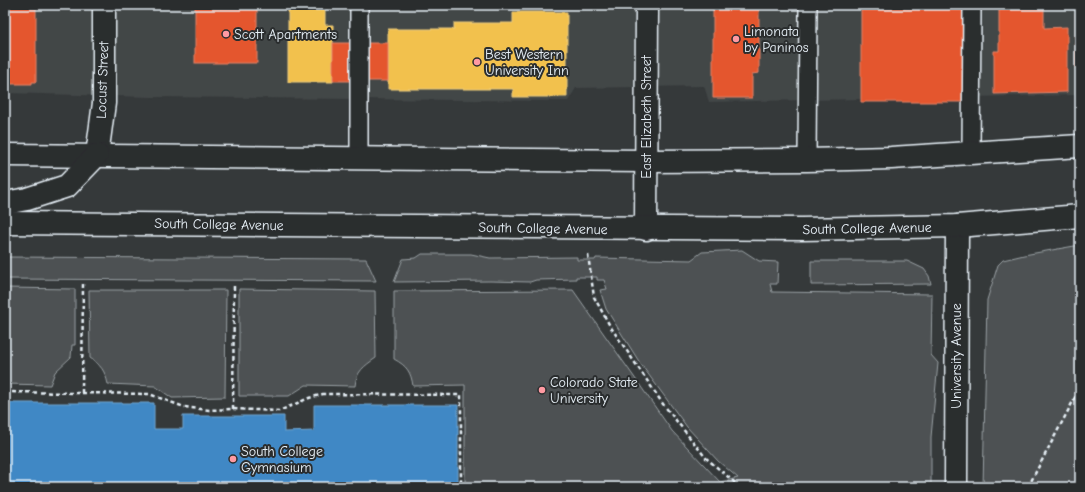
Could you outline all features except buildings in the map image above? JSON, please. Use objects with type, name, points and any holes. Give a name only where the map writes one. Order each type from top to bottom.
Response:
[{"type":"main road","name":"Locust Street","points":[[97,155],[104,103],[104,5]]},
{"type":"main road","name":"East Elizabeth Street","points":[[646,230],[647,5]]},
{"type":"main road","points":[[5,154],[646,161],[807,160],[891,158],[1080,146]]},
{"type":"main road","points":[[5,203],[27,199],[67,186],[97,155]]},
{"type":"main road","name":"South College Avenue","points":[[5,223],[646,230],[877,229],[957,226],[1080,216]]},
{"type":"main road","name":"University Avenue","points":[[956,487],[957,226]]},
{"type":"lane","points":[[359,5],[359,157]]},
{"type":"lane","points":[[807,160],[808,5]]},
{"type":"lane","points":[[971,153],[972,5]]},
{"type":"path","points":[[588,250],[594,297],[610,326],[663,404],[706,458],[740,487]]},
{"type":"path","points":[[82,393],[83,284]]},
{"type":"path","points":[[233,409],[234,284]]},
{"type":"path","points":[[1028,487],[1080,388]]},
{"type":"path","points":[[5,392],[149,394],[184,407],[209,410],[233,409],[279,411],[309,398],[323,394],[461,395],[461,487]]},
{"type":"shaded area","points":[[5,5],[1080,5],[1080,95],[709,102],[704,86],[576,88],[568,101],[150,97],[5,93]]},
{"type":"shaded area","points":[[1080,245],[1080,478],[1075,487],[983,487],[987,300],[998,265],[1003,260]]},
{"type":"shaded area","points":[[742,250],[759,261],[778,262],[777,284],[770,284],[772,292],[932,294],[931,355],[938,363],[931,437],[931,487],[465,487],[465,385],[413,386],[408,370],[394,359],[394,291],[573,290],[672,431],[720,482],[738,478],[718,461],[687,427],[640,363],[606,309],[600,290],[607,289],[604,280],[597,280],[597,277],[576,277],[576,279],[536,280],[530,282],[394,282],[403,259],[416,258],[422,254],[471,254],[490,258],[577,257],[577,260],[595,260],[596,258],[691,260],[702,252]]},
{"type":"shaded area","points":[[5,257],[366,259],[376,281],[5,279]]},
{"type":"shaded area","points":[[811,261],[907,261],[924,269],[929,276],[931,284],[811,285]]},
{"type":"shaded area","points":[[5,288],[75,289],[75,345],[72,345],[71,357],[55,372],[50,385],[5,384]]},
{"type":"shaded area","points":[[239,289],[375,291],[376,358],[361,370],[357,377],[355,386],[306,385],[289,396],[239,396]]},
{"type":"shaded area","points":[[89,290],[226,290],[225,397],[172,398],[155,386],[108,384],[102,369],[90,358]]},
{"type":"place","name":"Scott Apartments","points":[[226,34]]},
{"type":"place","name":"Limonata by Paninos","points":[[736,39]]},
{"type":"place","name":"Best Western University Inn","points":[[477,62]]},
{"type":"place","name":"Colorado State University","points":[[542,390]]},
{"type":"place","name":"South College Gymnasium","points":[[233,459]]}]
